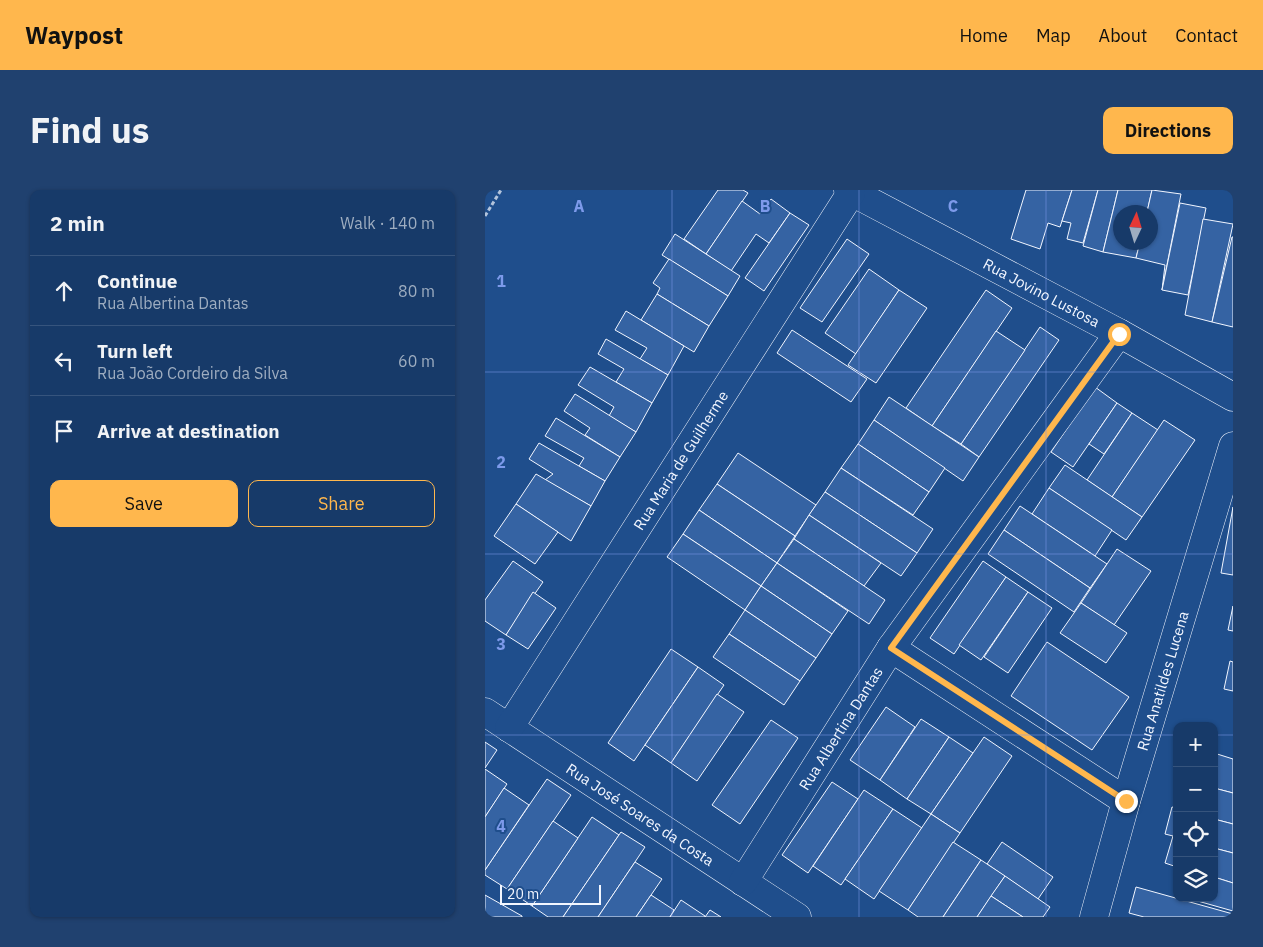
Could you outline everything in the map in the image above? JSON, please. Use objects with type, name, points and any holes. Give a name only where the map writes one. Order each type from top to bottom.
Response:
[{"type":"street","name":"Rua Jovino Lustosa","points":[[850,191],[1233,397]]},
{"type":"street","name":"Rua Maria de Guilherme","points":[[509,728],[850,191]]},
{"type":"street","name":"Rua Albertina Dantas","points":[[743,882],[891,648],[1119,334]]},
{"type":"street","name":"Rua Anatildes Lucena","points":[[1094,917],[1126,801],[1233,446]]},
{"type":"street","points":[[891,648],[1126,801]]},
{"type":"street","name":"Rua José Soares da Costa","points":[[485,712],[797,917]]},
{"type":"path","points":[[485,216],[501,190]]},
{"type":"building","points":[[718,190],[743,190],[748,193],[706,254],[684,239]]},
{"type":"building","points":[[1026,190],[1072,190],[1060,227],[1048,223],[1040,249],[1011,239]]},
{"type":"building","points":[[1072,190],[1098,190],[1083,243],[1067,239],[1071,223],[1062,221]]},
{"type":"building","points":[[1098,190],[1118,190],[1103,252],[1083,246]]},
{"type":"building","points":[[1118,190],[1152,190],[1149,205],[1114,205]]},
{"type":"building","points":[[1152,190],[1181,194],[1162,290],[1165,265],[1136,258],[1138,250],[1158,250],[1158,205],[1149,205]]},
{"type":"building","points":[[771,199],[790,213],[769,243],[756,234],[731,271],[706,254],[742,201],[760,214]]},
{"type":"building","points":[[1180,203],[1206,208],[1188,295],[1162,290]]},
{"type":"building","points":[[1113,211],[1113,250],[1138,250],[1136,258],[1103,252]]},
{"type":"building","points":[[790,213],[809,225],[764,291],[745,278]]},
{"type":"building","points":[[1203,219],[1233,224],[1212,322],[1185,315]]},
{"type":"building","points":[[675,234],[740,276],[728,296],[662,255]]},
{"type":"building","points":[[1233,237],[1233,327],[1212,322]]},
{"type":"building","points":[[847,239],[869,254],[822,322],[800,308]]},
{"type":"building","points":[[669,259],[728,296],[709,326],[657,294],[660,288],[653,283]]},
{"type":"building","points":[[869,269],[899,290],[856,354],[825,333]]},
{"type":"building","points":[[899,290],[927,308],[876,383],[848,365]]},
{"type":"building","points":[[986,290],[1012,308],[932,426],[906,408]]},
{"type":"building","points":[[657,294],[709,326],[694,352],[641,320]]},
{"type":"building","points":[[626,311],[684,346],[668,375],[640,359],[647,348],[615,330]]},
{"type":"building","points":[[1040,327],[1059,340],[979,457],[961,444]]},
{"type":"building","points":[[792,330],[867,379],[851,402],[777,353]]},
{"type":"building","points":[[996,331],[1025,350],[961,444],[932,426]]},
{"type":"building","points":[[606,339],[668,375],[652,403],[616,382],[624,369],[598,354]]},
{"type":"building","points":[[590,367],[652,403],[636,432],[609,416],[614,407],[578,385]]},
{"type":"building","points":[[1095,387],[1117,403],[1073,467],[1051,452]]},
{"type":"building","points":[[575,394],[636,432],[620,457],[585,435],[590,428],[564,411]]},
{"type":"building","points":[[889,397],[979,457],[963,481],[874,420]]},
{"type":"building","points":[[1117,403],[1132,413],[1104,454],[1089,444]]},
{"type":"building","points":[[1132,413],[1158,430],[1112,497],[1087,480]]},
{"type":"building","points":[[556,418],[620,457],[605,481],[579,466],[584,458],[545,436]]},
{"type":"building","points":[[874,420],[945,468],[929,492],[858,444]]},
{"type":"building","points":[[1164,420],[1195,440],[1142,517],[1112,497]]},
{"type":"building","points":[[539,443],[605,481],[591,506],[545,480],[553,474],[529,459]]},
{"type":"building","points":[[858,444],[929,492],[913,515],[841,468]]},
{"type":"building","points":[[738,453],[816,505],[795,536],[717,484]]},
{"type":"building","points":[[1065,465],[1142,517],[1126,540],[1049,488]]},
{"type":"building","points":[[841,468],[933,529],[917,553],[825,492]]},
{"type":"building","points":[[536,474],[591,506],[571,541],[516,504]]},
{"type":"building","points":[[717,484],[795,536],[777,563],[699,510]]},
{"type":"building","points":[[1049,488],[1112,530],[1095,556],[1032,514]]},
{"type":"building","points":[[825,492],[917,553],[901,576],[809,515]]},
{"type":"building","points":[[516,504],[558,532],[535,564],[494,536]]},
{"type":"building","points":[[1020,506],[1107,564],[1090,588],[1004,530]]},
{"type":"building","points":[[1233,507],[1233,575],[1221,573]]},
{"type":"building","points":[[699,510],[777,563],[761,586],[683,534]]},
{"type":"building","points":[[809,515],[881,563],[864,586],[794,539]]},
{"type":"building","points":[[1004,530],[1090,588],[1074,612],[988,554]]},
{"type":"building","points":[[683,534],[761,586],[745,610],[667,557]]},
{"type":"building","points":[[794,539],[885,600],[869,624],[777,563]]},
{"type":"building","points":[[1117,549],[1151,571],[1114,625],[1081,603]]},
{"type":"building","points":[[513,561],[543,582],[506,635],[485,621],[485,600]]},
{"type":"building","points":[[983,561],[1006,577],[954,654],[930,638]]},
{"type":"building","points":[[777,563],[848,611],[832,634],[761,586]]},
{"type":"building","points":[[1006,577],[1028,592],[981,660],[959,645]]},
{"type":"building","points":[[761,586],[832,634],[816,658],[745,610]]},
{"type":"building","points":[[533,592],[556,608],[528,649],[506,635]]},
{"type":"building","points":[[1028,592],[1052,608],[1008,673],[984,657]]},
{"type":"building","points":[[1081,603],[1127,633],[1106,663],[1060,633]]},
{"type":"building","points":[[1233,606],[1233,631],[1228,630]]},
{"type":"building","points":[[745,610],[816,658],[800,681],[729,634]]},
{"type":"building","points":[[729,634],[800,681],[784,705],[713,657]]},
{"type":"building","points":[[1047,642],[1129,697],[1092,750],[1011,696]]},
{"type":"building","points":[[671,649],[698,667],[634,761],[608,743]]},
{"type":"building","points":[[1230,661],[1233,662],[1233,691],[1224,689]]},
{"type":"building","points":[[698,667],[724,685],[671,763],[645,745]]},
{"type":"building","points":[[717,694],[744,712],[697,781],[671,763]]},
{"type":"building","points":[[886,707],[915,727],[880,780],[850,760]]},
{"type":"building","points":[[921,719],[949,737],[907,799],[880,780]]},
{"type":"building","points":[[771,720],[798,738],[740,824],[712,805]]},
{"type":"building","points":[[949,737],[973,753],[931,814],[907,799]]},
{"type":"building","points":[[984,737],[1012,756],[960,833],[931,814]]},
{"type":"building","points":[[485,742],[497,750],[485,768]]},
{"type":"building","points":[[1218,754],[1233,759],[1233,793],[1218,789]]},
{"type":"building","points":[[485,769],[507,784],[485,817]]},
{"type":"building","points":[[547,779],[571,795],[507,889],[485,875],[485,870]]},
{"type":"building","points":[[832,782],[858,799],[808,873],[782,855]]},
{"type":"building","points":[[504,788],[529,805],[485,870],[485,817]]},
{"type":"building","points":[[1218,789],[1233,793],[1233,824],[1218,820]]},
{"type":"building","points":[[864,790],[893,809],[841,885],[813,866]]},
{"type":"building","points":[[1172,807],[1173,807],[1173,836],[1165,834]]},
{"type":"building","points":[[893,809],[922,828],[874,899],[845,879]]},
{"type":"building","points":[[931,814],[960,833],[908,910],[879,891]]},
{"type":"building","points":[[592,817],[619,835],[563,917],[548,917],[532,906]]},
{"type":"building","points":[[1218,820],[1233,824],[1233,853],[1218,849]]},
{"type":"building","points":[[553,821],[578,838],[532,906],[507,889]]},
{"type":"building","points":[[621,832],[645,847],[598,917],[563,917]]},
{"type":"building","points":[[1173,836],[1173,866],[1165,863]]},
{"type":"building","points":[[953,842],[981,860],[943,917],[918,917],[908,910]]},
{"type":"building","points":[[1002,842],[1053,877],[1038,899],[987,864]]},
{"type":"building","points":[[1218,849],[1233,853],[1233,883],[1218,878]]},
{"type":"building","points":[[981,860],[1005,876],[977,917],[943,917]]},
{"type":"building","points":[[635,862],[662,879],[636,917],[598,917]]},
{"type":"building","points":[[1005,876],[1050,907],[1043,917],[1023,917],[991,896]]},
{"type":"building","points":[[1218,878],[1233,883],[1233,911],[1201,902],[1218,902]]},
{"type":"building","points":[[1136,887],[1173,897],[1173,902],[1190,902],[1233,914],[1233,917],[1144,917],[1129,913]]},
{"type":"building","points":[[485,895],[522,916],[522,917],[485,917]]},
{"type":"building","points":[[651,895],[674,910],[670,917],[636,917]]},
{"type":"building","points":[[991,896],[1023,917],[977,917]]},
{"type":"building","points":[[681,900],[705,916],[705,917],[670,917]]},
{"type":"building","points":[[710,910],[721,917],[705,917]]},
{"type":"route","points":[[1119,334],[891,648],[1126,801]]}]
